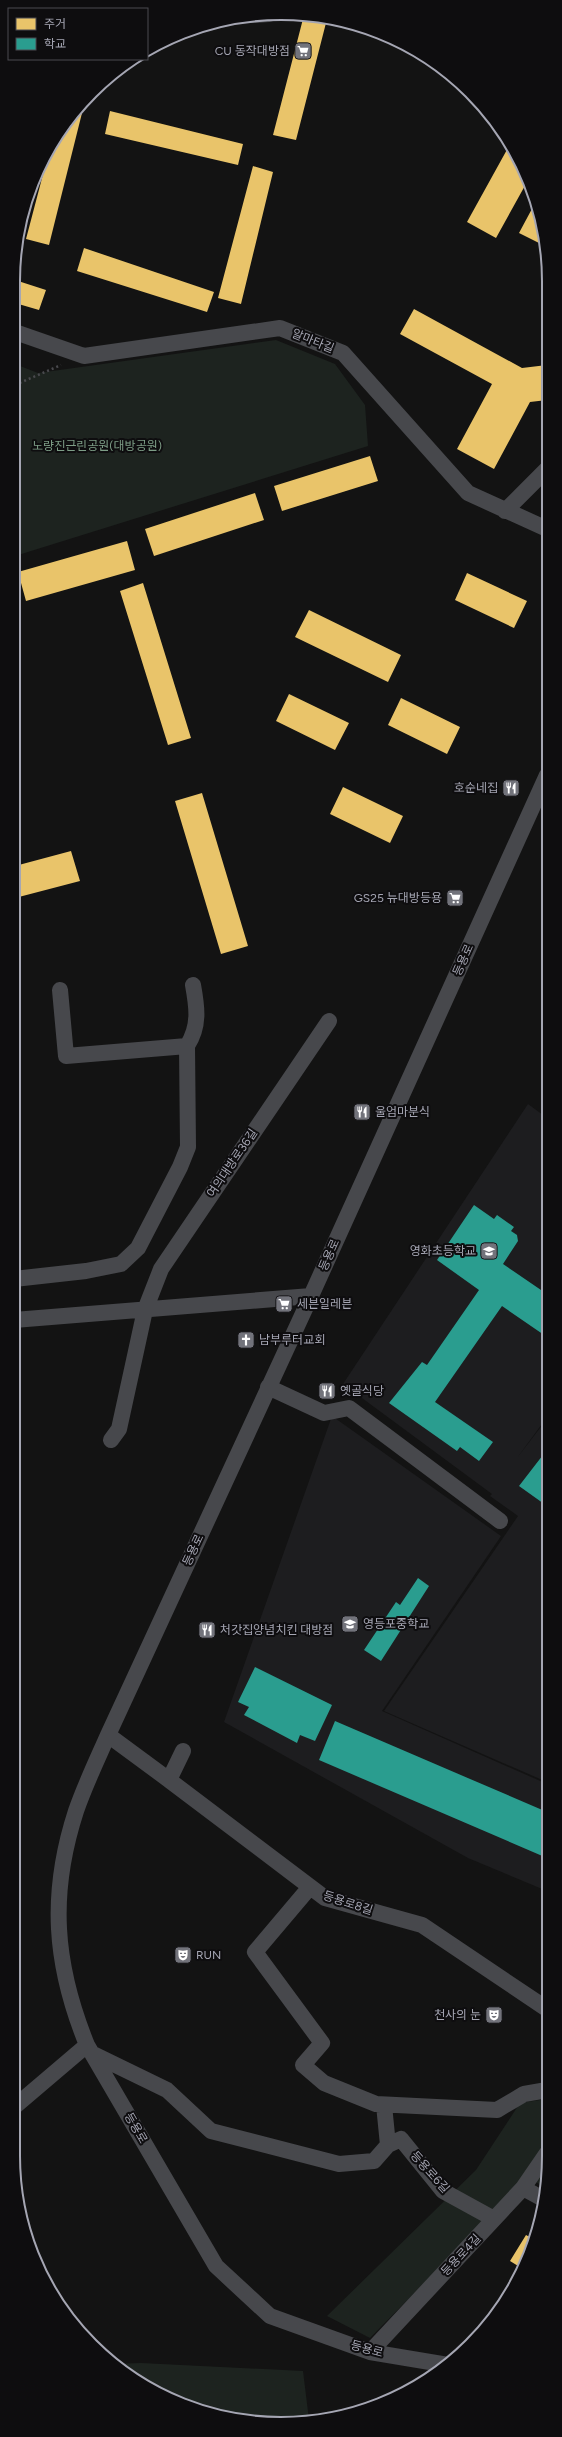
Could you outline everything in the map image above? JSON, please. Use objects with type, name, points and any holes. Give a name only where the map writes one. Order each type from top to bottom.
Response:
[{"type":"street","name":"알마타길","points":[[20,334],[84,356],[280,328],[343,352],[468,493],[542,527]]},
{"type":"street","points":[[505,511],[542,474]]},
{"type":"street","name":"등용로","points":[[439,2364],[370,2352],[270,2316],[216,2266],[90,2049],[73,2010],[64,1977],[58,1940],[57,1906],[60,1874],[69,1835],[77,1809],[108,1735],[311,1296],[542,786]]},
{"type":"street","points":[[20,1278],[86,1271],[121,1264],[138,1248],[180,1167],[188,1147],[187,1046],[195,1034],[197,1011],[194,985]]},
{"type":"street","points":[[60,990],[66,1056],[187,1046]]},
{"type":"street","name":"여의대방로36길","points":[[111,1440],[119,1429],[145,1310],[161,1269],[329,1021]]},
{"type":"street","points":[[20,1320],[311,1296]]},
{"type":"street","points":[[268,1387],[324,1413],[349,1408],[500,1521]]},
{"type":"street","points":[[108,1735],[169,1780],[183,1751]]},
{"type":"street","name":"등용로8길","points":[[169,1780],[325,1898],[422,1925],[542,2006]]},
{"type":"street","points":[[310,1886],[255,1952],[322,2043],[303,2064],[324,2083],[376,2104],[497,2110],[524,2094],[542,2091]]},
{"type":"street","points":[[20,2103],[90,2049],[167,2090],[211,2131],[339,2164],[374,2161],[388,2145],[384,2105]]},
{"type":"street","name":"등용로6길","points":[[388,2145],[401,2139],[444,2191],[494,2219]]},
{"type":"street","name":"등용로4길","points":[[370,2352],[524,2188],[542,2161]]},
{"type":"street","points":[[524,2188],[539,2196]]},
{"type":"path","points":[[20,383],[84,356]]},
{"type":"shaded area","name":"영화초등학교","points":[[528,1104],[542,1114],[542,1424],[517,1458],[542,1426],[542,1780],[384,1711],[518,1516],[490,1496],[492,1494],[343,1384]]},
{"type":"shaded area","name":"영등포중학교","points":[[332,1416],[501,1536],[382,1711],[542,1782],[542,1889],[468,1858],[224,1722]]},
{"type":"green space","name":"노량진근린공원(대방공원)","points":[[276,340],[335,364],[365,405],[368,446],[20,554],[20,366],[38,373]]},
{"type":"green space","points":[[542,2100],[540,2184],[528,2178],[370,2338],[327,2316],[476,2170],[520,2103]]},
{"type":"green space","points":[[141,2363],[303,2371],[308,2415],[281,2417],[247,2415],[213,2408],[166,2390],[150,2382],[123,2364]]},
{"type":"building: 주거","points":[[302,21],[326,24],[296,140],[273,135]]},
{"type":"building: 주거","points":[[110,111],[243,144],[238,165],[105,134]]},
{"type":"building: 주거","points":[[82,113],[49,245],[26,239],[43,175],[55,150]]},
{"type":"building: 주거","points":[[507,150],[524,187],[496,238],[467,222]]},
{"type":"building: 주거","points":[[253,166],[273,172],[241,304],[218,298]]},
{"type":"building: 주거","points":[[532,209],[539,243],[519,233]]},
{"type":"building: 주거","points":[[84,248],[214,292],[207,312],[77,271]]},
{"type":"building: 주거","points":[[20,282],[46,290],[39,310],[20,304]]},
{"type":"building: 주거","points":[[414,309],[522,368],[542,366],[542,401],[530,402],[494,469],[457,449],[492,384],[400,334]]},
{"type":"building: 주거","points":[[370,456],[378,481],[282,511],[274,486]]},
{"type":"building: 주거","points":[[255,493],[264,520],[154,556],[145,529]]},
{"type":"building: 주거","points":[[127,541],[135,570],[26,601],[20,579],[20,571]]},
{"type":"building: 주거","points":[[467,573],[527,601],[514,628],[455,600]]},
{"type":"building: 주거","points":[[143,583],[191,738],[168,745],[120,591]]},
{"type":"building: 주거","points":[[309,610],[401,655],[388,682],[295,637]]},
{"type":"building: 주거","points":[[289,694],[349,723],[335,750],[276,721]]},
{"type":"building: 주거","points":[[401,698],[460,727],[447,754],[388,725]]},
{"type":"building: 주거","points":[[343,787],[403,816],[390,843],[330,814]]},
{"type":"building: 주거","points":[[202,793],[248,946],[221,954],[175,801]]},
{"type":"building: 주거","points":[[71,851],[80,881],[20,897],[20,865]]},
{"type":"building: 주거","points":[[526,2235],[529,2237],[518,2266],[510,2261]]},
{"type":"building: 학교","points":[[474,1205],[494,1219],[497,1215],[514,1227],[511,1231],[517,1235],[518,1241],[503,1264],[541,1290],[542,1288],[542,1334],[502,1306],[435,1402],[493,1442],[479,1461],[460,1447],[457,1451],[389,1403],[422,1362],[427,1365],[479,1290],[437,1260]]},
{"type":"building: 학교","points":[[542,1456],[542,1502],[519,1486]]},
{"type":"building: 학교","points":[[418,1578],[429,1586],[381,1661],[364,1650],[396,1602],[400,1605]]},
{"type":"building: 학교","points":[[255,1667],[332,1705],[315,1741],[300,1735],[297,1743],[244,1715],[249,1707],[238,1702]]},
{"type":"building: 학교","points":[[335,1721],[542,1810],[542,1856],[319,1760]]},
{"type":"place","name":"CU 동작대방점","points":[[303,51]]},
{"type":"place","name":"호순네집","points":[[511,788]]},
{"type":"place","name":"GS25 뉴대방등용","points":[[455,898]]},
{"type":"place","name":"울엄마분식","points":[[362,1112]]},
{"type":"place","name":"영화초등학교","points":[[489,1251]]},
{"type":"place","name":"세븐일레븐","points":[[284,1304]]},
{"type":"place","name":"남부루터교회","points":[[246,1340]]},
{"type":"place","name":"옛골식당","points":[[327,1391]]},
{"type":"place","name":"영등포중학교","points":[[350,1624]]},
{"type":"place","name":"처갓집양념치킨 대방점","points":[[207,1630]]},
{"type":"place","name":"RUN","points":[[183,1955]]},
{"type":"place","name":"천사의 눈","points":[[494,2015]]}]
